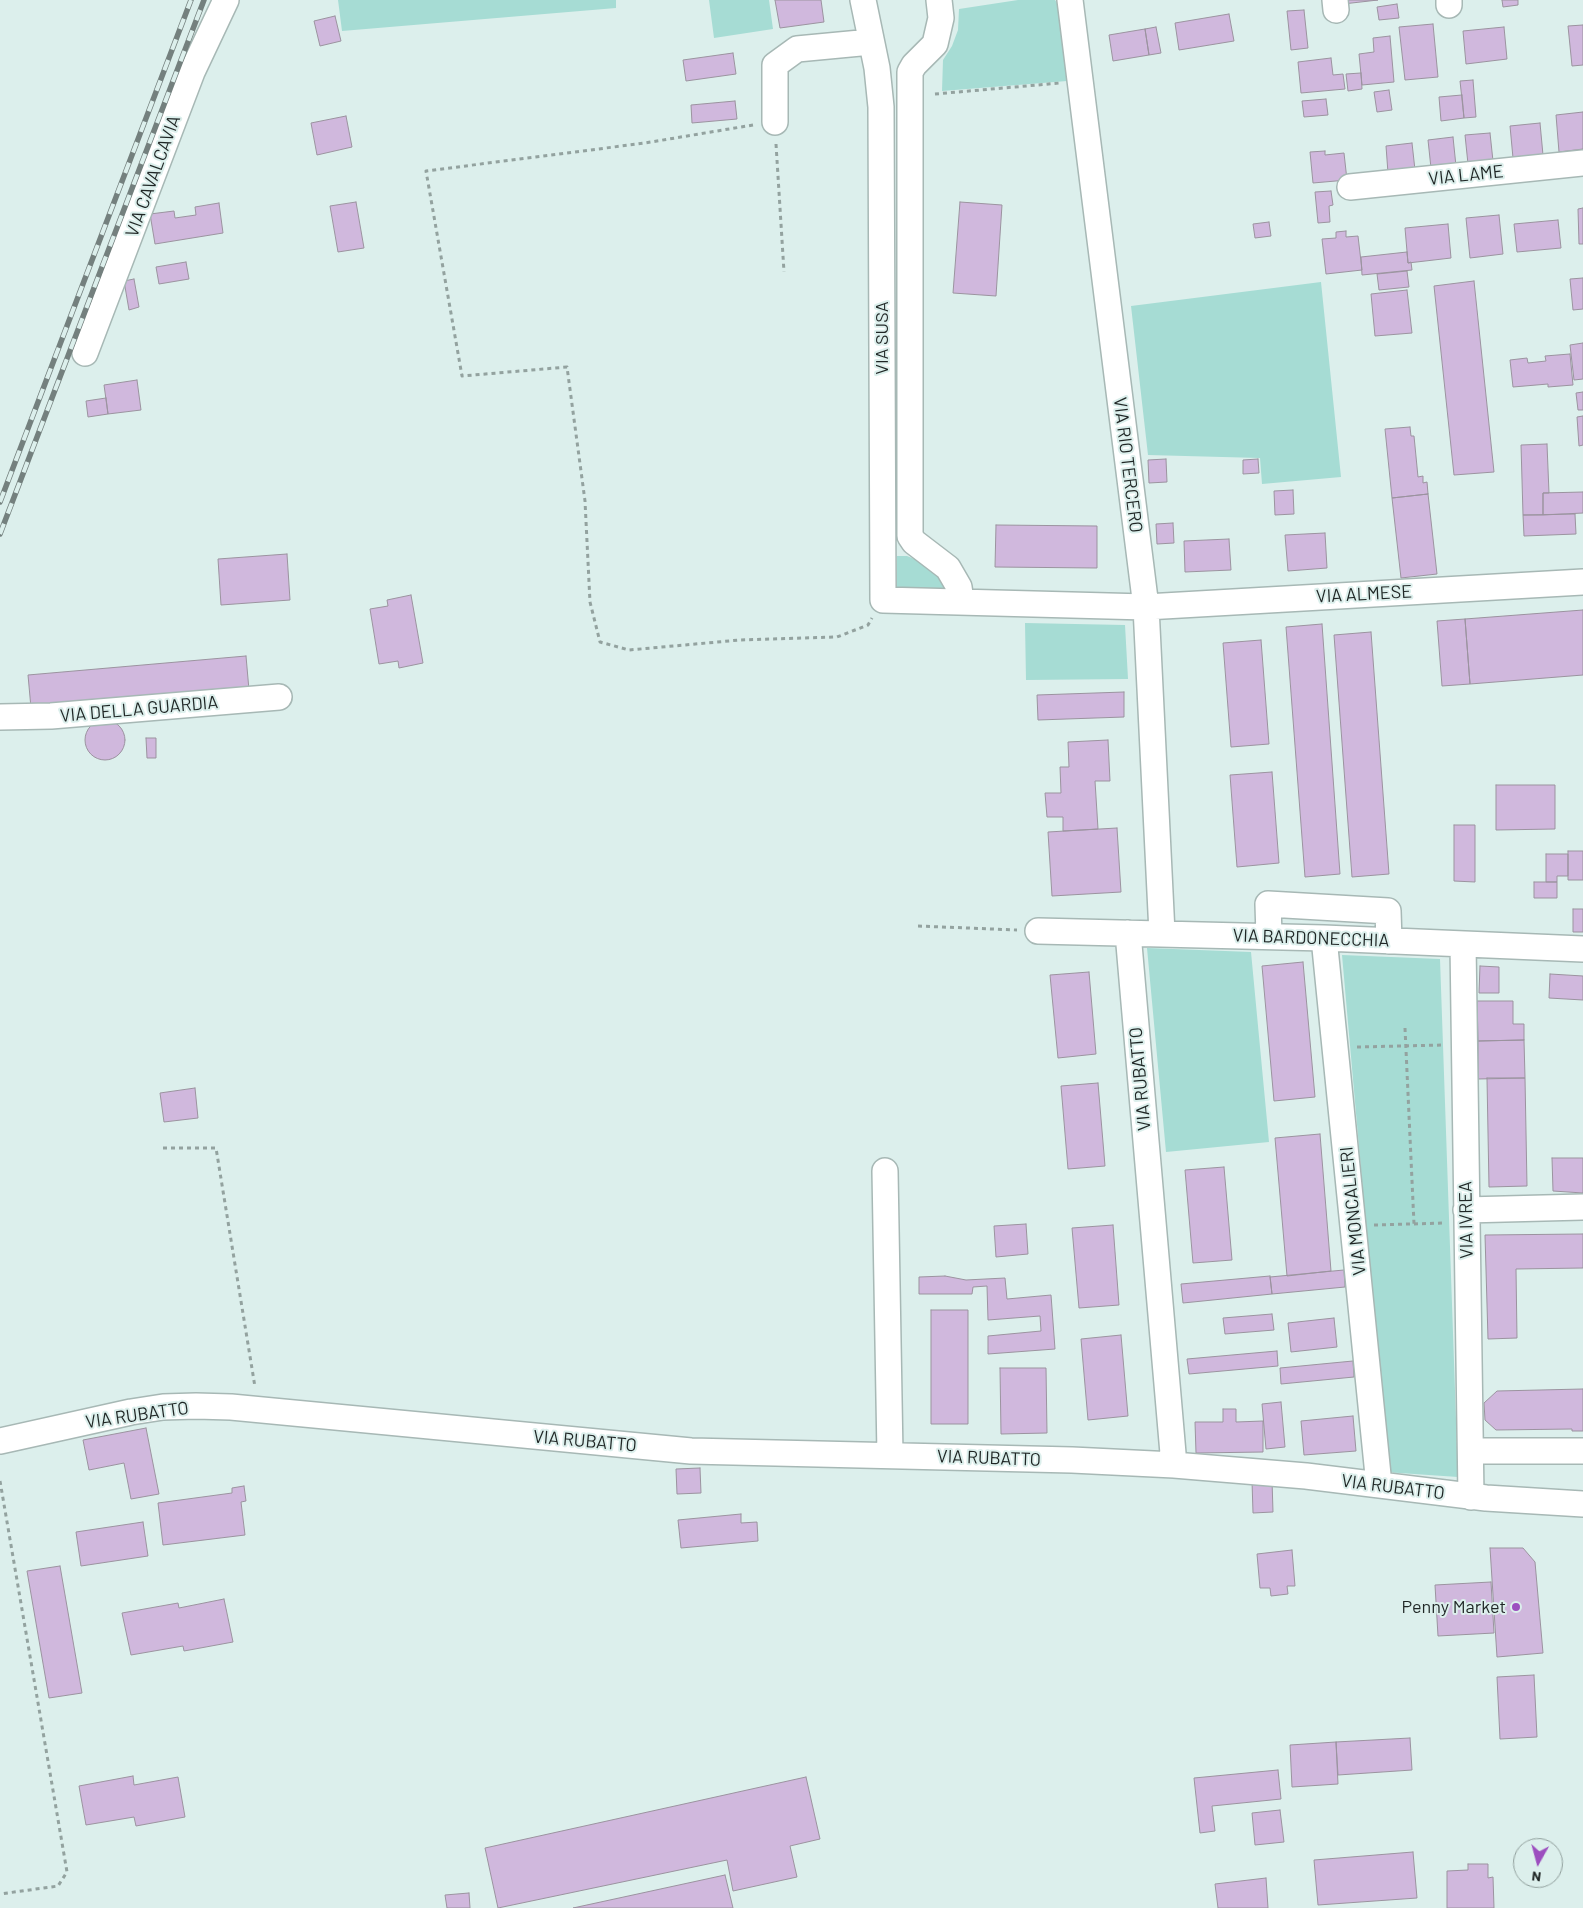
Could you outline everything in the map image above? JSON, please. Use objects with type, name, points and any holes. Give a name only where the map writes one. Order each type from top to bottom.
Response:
[{"type":"street","name":"VIA CAVALCAVIA","points":[[85,353],[192,72],[226,0]]},
{"type":"street","name":"VIA SUSA","points":[[864,0],[877,68],[881,107],[883,600]]},
{"type":"street","name":"VIA SUSA","points":[[939,0],[941,18],[935,44],[914,65],[910,72],[910,536],[914,542],[948,568],[959,587],[961,601]]},
{"type":"street","name":"VIA RIO TERCERO","points":[[1070,0],[1146,607],[1162,933]]},
{"type":"street","points":[[775,122],[775,65],[797,48],[872,42]]},
{"type":"street","name":"VIA LAME","points":[[1350,187],[1583,163]]},
{"type":"street","name":"VIA ALMESE","points":[[1146,607],[1583,582]]},
{"type":"street","points":[[883,600],[1146,607]]},
{"type":"street","name":"VIA DELLA GUARDIA","points":[[0,717],[51,716],[278,697]]},
{"type":"street","points":[[1269,936],[1268,904],[1388,911],[1389,941]]},
{"type":"street","name":"VIA BARDONECCHIA","points":[[1038,931],[1269,936],[1583,949]]},
{"type":"street","name":"VIA RUBATTO","points":[[1128,933],[1174,1465]]},
{"type":"street","name":"VIA MONCALIERI","points":[[1324,938],[1379,1486]]},
{"type":"street","name":"VIA IVREA","points":[[1463,944],[1471,1497]]},
{"type":"street","points":[[885,1171],[890,1455]]},
{"type":"street","points":[[1466,1216],[1583,1207]]},
{"type":"street","name":"VIA RUBATTO","points":[[0,1441],[132,1412],[163,1407],[196,1406],[260,1410],[691,1451],[1072,1460],[1174,1465],[1306,1476],[1471,1497],[1583,1504]]},
{"type":"street","points":[[1470,1451],[1583,1451]]},
{"type":"path","points":[[935,94],[1080,81]]},
{"type":"path","points":[[784,272],[775,122],[645,143],[426,171],[462,376],[567,367],[585,502],[590,602],[600,642],[629,650],[740,640],[837,637],[868,625],[883,600]]},
{"type":"path","points":[[918,926],[1038,931]]},
{"type":"path","points":[[1406,1028],[1414,1224]]},
{"type":"path","points":[[1336,1048],[1464,1044]]},
{"type":"path","points":[[163,1148],[216,1148],[260,1410]]},
{"type":"path","points":[[1354,1226],[1414,1224],[1466,1216]]},
{"type":"path","points":[[0,1481],[67,1872],[58,1886],[0,1894]]},
{"type":"green space","points":[[338,0],[616,0],[616,8],[342,31]]},
{"type":"green space","points":[[709,0],[769,0],[773,29],[714,38]]},
{"type":"green space","points":[[1018,0],[1055,0],[1057,3],[1067,81],[942,91],[943,60],[952,46],[958,30],[959,9]]},
{"type":"green space","points":[[1321,282],[1341,477],[1262,484],[1260,458],[1148,455],[1131,306]]},
{"type":"green space","points":[[897,556],[907,556],[922,562],[933,570],[941,581],[945,592],[897,592]]},
{"type":"green space","points":[[1025,623],[1125,625],[1128,679],[1026,680]]},
{"type":"green space","points":[[1147,948],[1251,952],[1269,1142],[1166,1152]]},
{"type":"green space","points":[[1342,955],[1440,959],[1458,1477],[1385,1472],[1377,1350]]},
{"type":"building","points":[[775,0],[821,0],[824,22],[780,28]]},
{"type":"building","points":[[1343,0],[1378,0],[1343,4]]},
{"type":"building","points":[[1502,0],[1518,0],[1518,5],[1503,7]]},
{"type":"building","points":[[1397,4],[1399,18],[1379,20],[1377,7]]},
{"type":"building","points":[[1304,10],[1308,48],[1291,50],[1287,11]]},
{"type":"building","points":[[1229,14],[1234,41],[1179,50],[1175,23]]},
{"type":"building","points":[[335,16],[341,41],[320,46],[314,21]]},
{"type":"building","points":[[1433,24],[1438,77],[1405,80],[1399,27]]},
{"type":"building","points":[[1583,25],[1583,65],[1572,66],[1568,26]]},
{"type":"building","points":[[1156,27],[1161,53],[1149,55],[1145,29]]},
{"type":"building","points":[[1504,27],[1507,59],[1466,64],[1463,31]]},
{"type":"building","points":[[1145,29],[1149,55],[1113,61],[1109,35]]},
{"type":"building","points":[[1390,36],[1394,82],[1362,85],[1359,54],[1374,52],[1373,38]]},
{"type":"building","points":[[733,53],[736,74],[686,81],[683,60]]},
{"type":"building","points":[[1331,58],[1333,75],[1343,74],[1345,89],[1301,93],[1298,62]]},
{"type":"building","points":[[1361,73],[1362,89],[1348,91],[1346,74]]},
{"type":"building","points":[[1473,80],[1476,117],[1464,118],[1460,81]]},
{"type":"building","points":[[1389,90],[1392,110],[1377,112],[1374,92]]},
{"type":"building","points":[[1462,95],[1464,118],[1441,121],[1439,97]]},
{"type":"building","points":[[1326,99],[1328,115],[1304,117],[1302,101]]},
{"type":"building","points":[[735,101],[737,119],[692,123],[691,105]]},
{"type":"building","points":[[1583,112],[1583,149],[1559,152],[1556,115]]},
{"type":"building","points":[[346,116],[352,147],[317,155],[311,123]]},
{"type":"building","points":[[1540,123],[1543,155],[1513,158],[1510,126]]},
{"type":"building","points":[[1490,133],[1493,161],[1468,164],[1465,135]]},
{"type":"building","points":[[1453,137],[1456,166],[1431,168],[1428,140]]},
{"type":"building","points":[[1412,143],[1415,170],[1388,173],[1386,146]]},
{"type":"building","points":[[1325,151],[1325,155],[1344,153],[1347,180],[1313,183],[1310,152]]},
{"type":"building","points":[[1331,191],[1333,205],[1329,206],[1330,222],[1318,223],[1315,192]]},
{"type":"building","points":[[356,202],[364,248],[338,252],[330,206]]},
{"type":"building","points":[[960,202],[1002,205],[996,296],[953,293]]},
{"type":"building","points":[[219,203],[223,233],[155,244],[150,214],[174,211],[175,218],[196,215],[195,207]]},
{"type":"building","points":[[1583,208],[1583,244],[1579,244],[1578,209]]},
{"type":"building","points":[[1499,215],[1503,254],[1470,258],[1466,218]]},
{"type":"building","points":[[1558,220],[1561,248],[1517,252],[1514,224]]},
{"type":"building","points":[[1269,222],[1271,236],[1255,238],[1253,224]]},
{"type":"building","points":[[1448,224],[1451,258],[1408,263],[1405,228]]},
{"type":"building","points":[[1346,231],[1346,237],[1358,236],[1362,270],[1326,274],[1322,239],[1336,238],[1336,232]]},
{"type":"building","points":[[1407,252],[1408,263],[1411,262],[1412,270],[1362,275],[1361,257]]},
{"type":"building","points":[[186,262],[189,279],[159,284],[156,267]]},
{"type":"building","points":[[1407,271],[1409,287],[1379,290],[1377,274]]},
{"type":"building","points":[[1583,278],[1583,309],[1573,310],[1570,279]]},
{"type":"building","points":[[134,279],[139,307],[129,310],[124,281]]},
{"type":"building","points":[[1474,281],[1494,472],[1454,475],[1434,286]]},
{"type":"building","points":[[1407,290],[1412,333],[1375,336],[1371,294]]},
{"type":"building","points":[[1583,343],[1583,379],[1574,380],[1570,345]]},
{"type":"building","points":[[1570,354],[1573,385],[1548,387],[1548,384],[1513,387],[1510,360],[1527,358],[1528,363],[1546,361],[1545,356]]},
{"type":"building","points":[[137,380],[141,410],[108,414],[104,385]]},
{"type":"building","points":[[1583,392],[1583,410],[1578,410],[1576,393]]},
{"type":"building","points":[[106,398],[108,414],[88,417],[86,401]]},
{"type":"building","points":[[1583,416],[1583,445],[1579,446],[1577,417]]},
{"type":"building","points":[[1410,427],[1411,436],[1414,436],[1418,477],[1423,476],[1423,483],[1427,482],[1428,494],[1392,498],[1385,429]]},
{"type":"building","points":[[1547,444],[1549,493],[1543,493],[1543,515],[1523,515],[1521,445]]},
{"type":"building","points":[[1166,459],[1167,482],[1149,483],[1148,460]]},
{"type":"building","points":[[1258,459],[1259,473],[1243,474],[1243,460]]},
{"type":"building","points":[[1293,490],[1294,514],[1275,515],[1274,491]]},
{"type":"building","points":[[1583,492],[1583,513],[1543,515],[1543,493]]},
{"type":"building","points":[[1428,494],[1437,574],[1401,578],[1392,498]]},
{"type":"building","points":[[1575,514],[1576,534],[1524,536],[1523,515]]},
{"type":"building","points":[[1173,523],[1174,543],[1157,544],[1156,524]]},
{"type":"building","points":[[996,525],[1097,526],[1097,568],[995,567]]},
{"type":"building","points":[[1325,533],[1327,568],[1288,571],[1285,535]]},
{"type":"building","points":[[1229,539],[1231,570],[1185,572],[1184,541]]},
{"type":"building","points":[[287,554],[290,600],[221,605],[218,559]]},
{"type":"building","points":[[411,595],[423,663],[399,668],[398,661],[379,664],[370,609],[388,606],[387,600]]},
{"type":"building","points":[[1583,610],[1583,675],[1470,684],[1465,619]]},
{"type":"building","points":[[1465,619],[1470,684],[1442,686],[1437,621]]},
{"type":"building","points":[[1322,624],[1340,874],[1305,877],[1286,627]]},
{"type":"building","points":[[1371,632],[1389,874],[1352,877],[1334,635]]},
{"type":"building","points":[[1261,640],[1269,744],[1231,747],[1223,643]]},
{"type":"building","points":[[246,656],[249,690],[31,708],[28,675]]},
{"type":"building","points":[[1124,692],[1124,717],[1038,720],[1037,695]]},
{"type":"building","points":[[109,720],[116,723],[122,729],[125,740],[124,748],[116,757],[109,760],[101,760],[94,757],[86,748],[85,736],[88,729],[97,721]]},
{"type":"building","points":[[146,738],[156,738],[156,758],[147,758]]},
{"type":"building","points":[[1108,740],[1110,781],[1095,781],[1098,829],[1063,831],[1063,817],[1047,817],[1045,793],[1061,793],[1060,767],[1069,767],[1068,742]]},
{"type":"building","points":[[1272,772],[1279,863],[1237,867],[1230,775]]},
{"type":"building","points":[[1496,785],[1555,785],[1555,829],[1496,830]]},
{"type":"building","points":[[1454,825],[1475,825],[1475,882],[1454,881]]},
{"type":"building","points":[[1117,828],[1121,892],[1052,896],[1048,832]]},
{"type":"building","points":[[1568,851],[1583,851],[1583,880],[1568,880]]},
{"type":"building","points":[[1546,854],[1568,854],[1568,876],[1557,876],[1557,882],[1546,882]]},
{"type":"building","points":[[1534,882],[1557,882],[1557,898],[1534,898]]},
{"type":"building","points":[[1573,909],[1583,909],[1583,932],[1573,932]]},
{"type":"building","points":[[1303,962],[1315,1097],[1274,1101],[1262,966]]},
{"type":"building","points":[[1480,966],[1499,967],[1499,993],[1479,993]]},
{"type":"building","points":[[1089,972],[1096,1054],[1058,1058],[1050,975]]},
{"type":"building","points":[[1550,974],[1583,976],[1583,1000],[1549,998]]},
{"type":"building","points":[[1477,1001],[1513,1001],[1513,1024],[1524,1024],[1524,1040],[1478,1041]]},
{"type":"building","points":[[1524,1040],[1525,1078],[1478,1079],[1478,1041]]},
{"type":"building","points":[[1487,1078],[1525,1078],[1527,1186],[1489,1187]]},
{"type":"building","points":[[1098,1083],[1105,1166],[1068,1169],[1061,1086]]},
{"type":"building","points":[[195,1088],[198,1118],[164,1122],[160,1093]]},
{"type":"building","points":[[1320,1134],[1331,1271],[1287,1276],[1275,1138]]},
{"type":"building","points":[[1552,1158],[1583,1158],[1583,1193],[1553,1191]]},
{"type":"building","points":[[1224,1167],[1232,1260],[1193,1263],[1185,1170]]},
{"type":"building","points":[[1026,1224],[1028,1254],[996,1257],[994,1226]]},
{"type":"building","points":[[1113,1225],[1119,1305],[1079,1308],[1072,1228]]},
{"type":"building","points":[[1583,1234],[1583,1268],[1516,1269],[1517,1338],[1488,1339],[1485,1235]]},
{"type":"building","points":[[1344,1270],[1345,1287],[1272,1294],[1270,1277]]},
{"type":"building","points":[[945,1276],[966,1280],[1005,1278],[1007,1299],[1051,1295],[1055,1349],[988,1354],[988,1336],[1041,1331],[1040,1316],[988,1320],[987,1286],[973,1287],[972,1294],[919,1294],[919,1277]]},
{"type":"building","points":[[1270,1276],[1272,1294],[1183,1303],[1181,1284]]},
{"type":"building","points":[[931,1310],[968,1310],[968,1424],[931,1424]]},
{"type":"building","points":[[1272,1314],[1274,1330],[1225,1334],[1223,1318]]},
{"type":"building","points":[[1334,1318],[1337,1347],[1291,1352],[1288,1323]]},
{"type":"building","points":[[1121,1335],[1128,1416],[1088,1420],[1081,1339]]},
{"type":"building","points":[[1277,1351],[1278,1366],[1189,1374],[1187,1359]]},
{"type":"building","points":[[1353,1361],[1354,1377],[1281,1384],[1280,1368]]},
{"type":"building","points":[[1000,1368],[1046,1368],[1047,1433],[1001,1434]]},
{"type":"building","points":[[1583,1389],[1583,1431],[1572,1431],[1572,1429],[1496,1430],[1485,1420],[1484,1403],[1497,1391]]},
{"type":"building","points":[[1281,1402],[1285,1447],[1266,1449],[1262,1404]]},
{"type":"building","points":[[1223,1409],[1236,1409],[1236,1422],[1263,1421],[1263,1452],[1196,1453],[1195,1422],[1223,1422]]},
{"type":"building","points":[[1353,1416],[1356,1451],[1304,1455],[1301,1421]]},
{"type":"building","points":[[146,1428],[159,1494],[131,1499],[124,1463],[89,1470],[83,1440]]},
{"type":"building","points":[[700,1468],[701,1493],[677,1494],[676,1469]]},
{"type":"building","points":[[1272,1480],[1273,1512],[1253,1513],[1252,1481]]},
{"type":"building","points":[[244,1486],[246,1501],[241,1502],[245,1535],[163,1545],[158,1503],[232,1493],[232,1488]]},
{"type":"building","points":[[741,1514],[741,1523],[757,1522],[758,1541],[681,1548],[678,1520]]},
{"type":"building","points":[[143,1522],[148,1556],[81,1566],[76,1532]]},
{"type":"building","name":"Penny Market","points":[[1490,1548],[1523,1548],[1535,1562],[1543,1653],[1497,1657]]},
{"type":"building","points":[[1292,1550],[1295,1586],[1287,1586],[1288,1594],[1271,1596],[1270,1588],[1260,1588],[1257,1554]]},
{"type":"building","points":[[60,1566],[82,1693],[49,1698],[27,1571]]},
{"type":"building","points":[[1491,1582],[1494,1633],[1438,1636],[1435,1585]]},
{"type":"building","points":[[224,1599],[233,1642],[184,1651],[183,1646],[131,1655],[122,1613],[178,1603],[179,1608]]},
{"type":"building","points":[[1534,1675],[1537,1737],[1500,1739],[1497,1677]]},
{"type":"building","points":[[1410,1738],[1412,1770],[1338,1775],[1336,1742]]},
{"type":"building","points":[[1336,1742],[1338,1784],[1292,1787],[1290,1745]]},
{"type":"building","points":[[1278,1770],[1281,1799],[1212,1806],[1215,1831],[1200,1833],[1194,1778]]},
{"type":"building","points":[[133,1776],[134,1785],[178,1777],[185,1817],[136,1826],[134,1817],[86,1825],[79,1786]]},
{"type":"building","points":[[806,1777],[820,1839],[790,1846],[797,1877],[733,1891],[727,1860],[498,1908],[485,1848]]},
{"type":"building","points":[[1280,1810],[1284,1842],[1255,1845],[1252,1813]]},
{"type":"building","points":[[1413,1852],[1417,1898],[1318,1905],[1314,1860]]},
{"type":"building","points":[[1468,1864],[1488,1864],[1488,1878],[1493,1877],[1494,1908],[1447,1908],[1447,1871],[1468,1870]]},
{"type":"building","points":[[725,1875],[733,1908],[573,1908]]},
{"type":"building","points":[[1266,1878],[1268,1908],[1218,1908],[1215,1884]]},
{"type":"building","points":[[469,1893],[470,1908],[447,1908],[445,1895]]},
{"type":"railway","points":[[0,502],[191,0]]},
{"type":"railway","points":[[0,534],[204,0]]},
{"type":"place","name":"Penny Market","points":[[1516,1607]]}]
